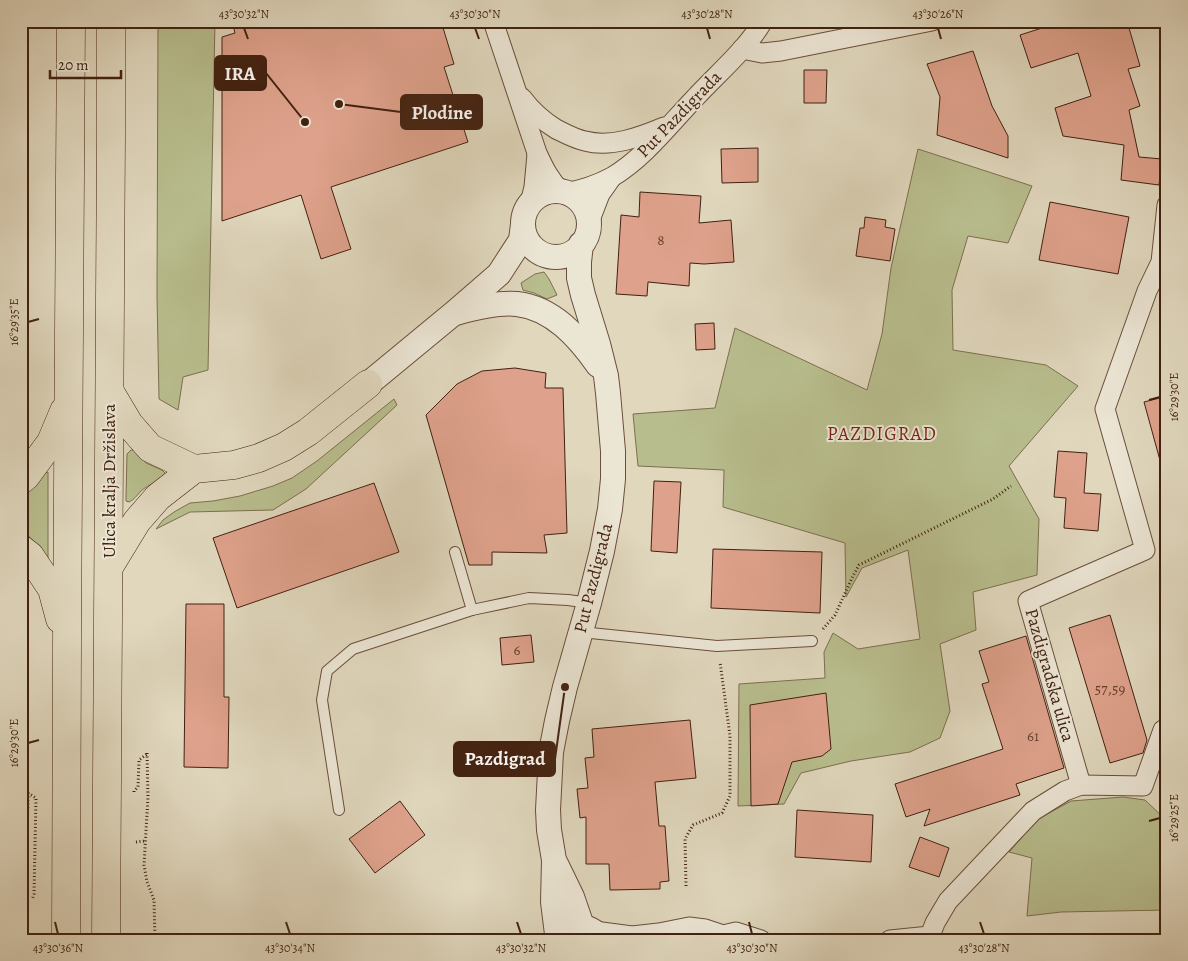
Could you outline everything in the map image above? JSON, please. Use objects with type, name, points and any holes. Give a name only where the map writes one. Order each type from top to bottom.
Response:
[{"type":"highway","points":[[66,940],[71,21]]},
{"type":"highway","name":"Ulica kralja Držislava","points":[[106,940],[111,21]]},
{"type":"highway","points":[[110,392],[129,424],[150,448],[194,469],[234,465],[260,458],[284,447],[308,432],[368,384]]},
{"type":"highway","points":[[21,480],[52,442],[69,398]]},
{"type":"highway","points":[[109,567],[137,521],[158,497],[194,469]]},
{"type":"highway","points":[[21,549],[30,556],[52,589],[67,645]]},
{"type":"street","points":[[493,21],[537,153],[554,185],[575,197],[587,214],[585,235],[575,251],[558,257],[546,255],[530,245],[525,235],[526,214],[537,197],[546,192],[564,192]]},
{"type":"street","points":[[742,49],[763,21]]},
{"type":"street","points":[[742,49],[762,52],[781,51],[932,21]]},
{"type":"street","name":"Put Pazdigrada","points":[[564,192],[581,190],[595,185],[613,176],[634,160],[651,145],[742,49]]},
{"type":"street","points":[[515,89],[532,110],[551,125],[574,138],[586,142],[630,139],[668,126]]},
{"type":"street","points":[[499,274],[521,240],[534,187],[537,153]]},
{"type":"street","name":"Put Pazdigrada","points":[[555,937],[553,902],[554,860],[548,810],[551,752],[557,721],[602,551],[610,509],[613,479],[612,436],[606,376],[583,296],[579,262],[585,235],[600,194],[613,176]]},
{"type":"street","name":"Pazdigradska ulica","points":[[1081,785],[1028,601],[1145,550],[1105,409],[1147,291],[1161,262],[1167,205]]},
{"type":"street","points":[[368,384],[499,274],[533,258],[546,255]]},
{"type":"street","name":"Put Pazdigrada","points":[[546,255],[560,265],[583,296]]},
{"type":"street","points":[[454,313],[472,308],[510,304],[535,308],[554,318],[572,332],[606,376]]},
{"type":"street","points":[[890,940],[931,938],[935,923],[948,901],[1033,811],[1066,791],[1081,785],[1143,786],[1163,730],[1167,728]]},
{"type":"street","name":"Put Pazdigrada","points":[[554,860],[572,897],[593,932]]},
{"type":"street","points":[[555,937],[569,927],[593,932],[632,936],[689,927],[705,930],[720,937],[736,932],[762,940]]},
{"type":"lane","points":[[455,552],[472,610]]},
{"type":"lane","points":[[339,810],[322,700],[327,671],[353,649],[472,610],[529,598],[589,603]]},
{"type":"lane","points":[[580,632],[717,646],[812,641]]},
{"type":"path","points":[[812,641],[835,615],[859,566],[993,499],[1011,486]]},
{"type":"path","points":[[686,886],[686,839],[693,825],[722,813],[730,796],[730,736],[717,646]]},
{"type":"path","points":[[134,800],[134,791],[138,787],[140,760],[147,753],[148,797],[144,864],[147,882],[154,900],[155,940]]},
{"type":"path","points":[[21,793],[28,793],[36,798],[34,894],[32,900]]},
{"type":"path","points":[[21,892],[26,892],[28,793]]},
{"type":"path","points":[[134,837],[134,846]]},
{"type":"path","points":[[136,842],[145,841]]},
{"type":"path","points":[[27,842],[33,842]]},
{"type":"green space","points":[[158,21],[215,21],[208,370],[183,377],[178,410],[159,399],[157,296]]},
{"type":"green space","points":[[918,149],[1032,186],[1008,243],[968,236],[952,290],[953,350],[1046,365],[1078,386],[1009,466],[1039,519],[1037,575],[973,592],[976,630],[940,644],[950,711],[940,738],[910,752],[851,761],[801,773],[784,804],[738,806],[739,684],[825,678],[824,652],[833,633],[858,649],[920,639],[908,550],[862,568],[846,597],[845,543],[723,507],[724,470],[638,466],[633,414],[715,408],[735,328],[867,390],[882,334],[891,268]]},
{"type":"green space","points":[[544,272],[557,295],[547,299],[523,290],[521,283],[535,274]]},
{"type":"green space","points":[[394,399],[397,405],[306,489],[273,510],[190,512],[156,529],[163,520],[190,503],[240,496],[292,478],[317,461]]},
{"type":"green space","points":[[134,450],[146,463],[162,470],[166,474],[141,491],[129,502],[126,501],[127,454]]},
{"type":"green space","points":[[48,472],[48,558],[21,528],[21,497]]},
{"type":"green space","points":[[1123,797],[1145,800],[1167,821],[1167,910],[1061,912],[1027,916],[1032,858],[1009,852],[1038,819],[1071,801]]},
{"type":"building","points":[[232,21],[441,21],[454,64],[444,67],[468,142],[331,187],[351,249],[321,259],[301,195],[222,221],[222,37],[235,33]]},
{"type":"building","points":[[1064,21],[1127,21],[1140,66],[1128,69],[1140,106],[1129,110],[1139,157],[1162,159],[1159,185],[1121,180],[1124,145],[1063,136],[1055,108],[1091,96],[1078,53],[1031,68],[1020,35]]},
{"type":"building","points":[[973,51],[992,106],[1008,136],[1008,158],[937,135],[940,97],[927,64]]},
{"type":"building","points":[[804,70],[827,70],[826,103],[804,103]]},
{"type":"building","points":[[758,148],[758,182],[722,183],[721,149]]},
{"type":"building","points":[[640,192],[701,196],[699,223],[731,220],[734,262],[690,263],[689,286],[648,282],[647,296],[616,294],[621,215],[639,217]]},
{"type":"building","points":[[1050,202],[1129,217],[1118,274],[1039,260]]},
{"type":"building","points":[[865,217],[886,220],[885,227],[895,229],[890,261],[856,256],[860,228],[864,228]]},
{"type":"building","points":[[714,323],[715,349],[696,350],[695,324]]},
{"type":"building","points":[[515,368],[546,373],[545,388],[563,388],[567,533],[544,535],[547,553],[492,552],[492,565],[469,565],[426,415],[457,384],[482,371]]},
{"type":"building","points":[[1167,396],[1167,463],[1161,464],[1144,402]]},
{"type":"building","points":[[1058,451],[1087,453],[1084,493],[1101,494],[1098,531],[1064,528],[1066,498],[1054,497]]},
{"type":"building","points":[[654,481],[681,482],[677,553],[651,551]]},
{"type":"building","points":[[374,483],[399,552],[237,608],[213,538]]},
{"type":"building","points":[[713,549],[822,552],[820,613],[711,608]]},
{"type":"building","points":[[186,604],[224,604],[224,697],[229,697],[228,768],[184,767]]},
{"type":"building","points":[[1110,615],[1147,740],[1143,753],[1110,763],[1069,628]]},
{"type":"building","points":[[531,635],[534,662],[502,665],[500,638]]},
{"type":"building","points":[[1026,636],[1064,768],[1016,784],[1020,795],[924,826],[930,809],[906,817],[895,784],[1003,749],[982,684],[989,682],[979,651]]},
{"type":"building","points":[[826,693],[831,749],[822,756],[792,762],[778,804],[751,806],[750,705]]},
{"type":"building","points":[[690,720],[696,778],[655,782],[659,826],[665,826],[669,881],[660,882],[660,889],[610,890],[609,864],[586,864],[586,817],[580,818],[577,789],[588,788],[585,758],[594,757],[592,729]]},
{"type":"building","points":[[400,801],[425,835],[375,873],[349,839]]},
{"type":"building","points":[[797,810],[873,815],[871,862],[795,857]]},
{"type":"building","points":[[920,837],[949,848],[939,877],[909,867]]},
{"type":"place","name":"Plodine","points":[[339,104]]},
{"type":"place","name":"IRA","points":[[305,122]]},
{"type":"place","name":"Pazdigrad","points":[[565,687]]},
{"type":"district","name":"PAZDIGRAD","points":[[882,433]]}]
